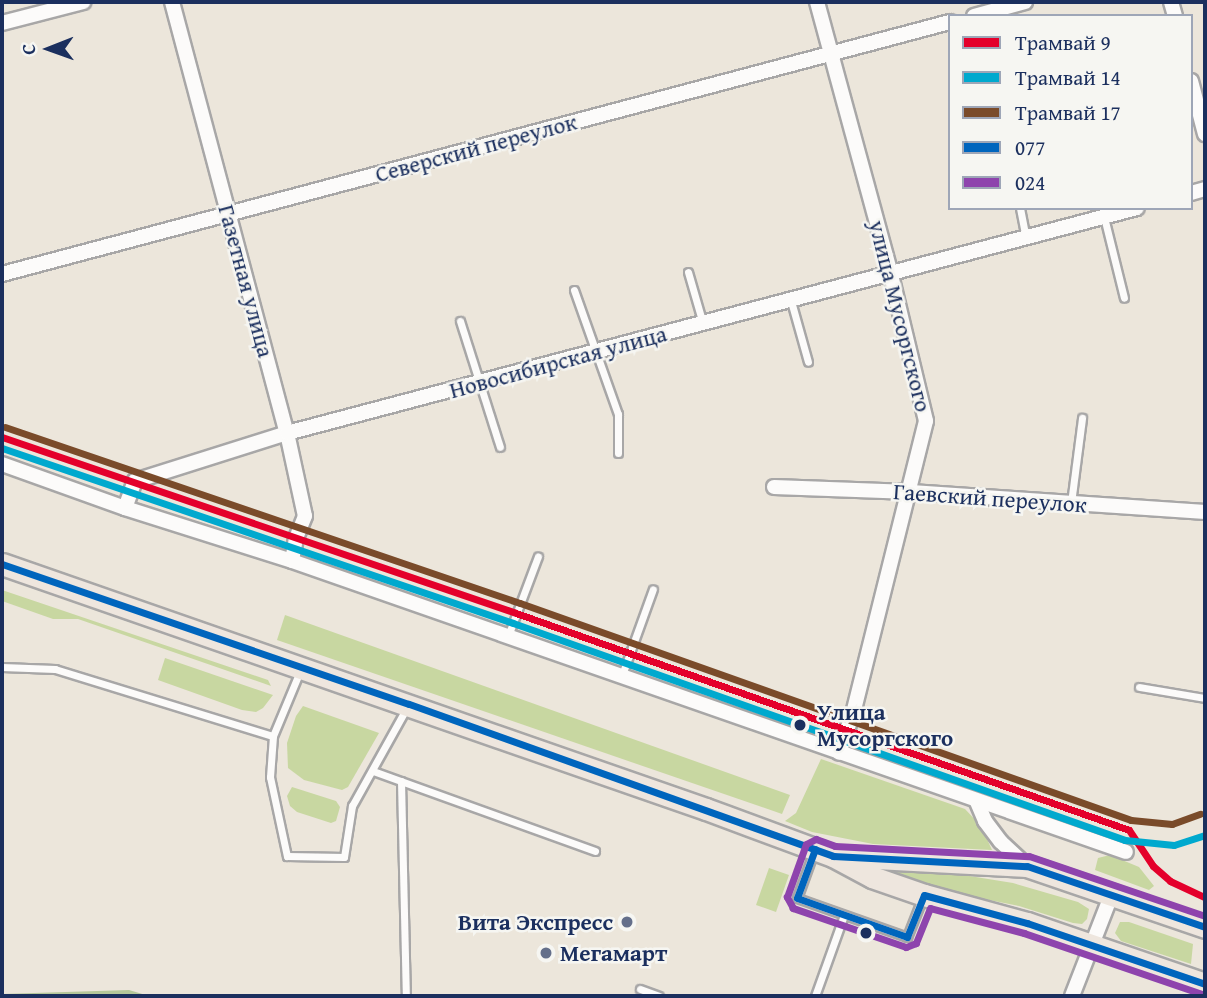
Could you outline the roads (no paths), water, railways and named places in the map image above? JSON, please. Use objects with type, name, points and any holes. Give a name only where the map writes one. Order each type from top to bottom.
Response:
[{"type":"main road","points":[[2,564],[409,704],[824,853],[872,877],[924,895],[1027,923],[1205,984]]},
{"type":"main road","points":[[824,853],[1027,866],[1205,927]]},
{"type":"street","points":[[2,23],[83,2]]},
{"type":"street","name":"Газетная улица","points":[[172,2],[287,433],[305,516],[296,538],[292,561]]},
{"type":"street","name":"улица Мусоргского","points":[[817,2],[891,275],[926,421],[911,492],[853,713],[839,753]]},
{"type":"street","points":[[978,14],[994,6],[1025,2]]},
{"type":"street","name":"Северский переулок","points":[[2,274],[948,23]]},
{"type":"street","points":[[1193,89],[1205,134]]},
{"type":"street","name":"Новосибирская улица","points":[[125,508],[135,481],[287,433],[1130,210]]},
{"type":"street","points":[[2,464],[125,508],[292,561],[1126,852]]},
{"type":"street","name":"Гаевский переулок","points":[[774,487],[911,492],[1205,512]]},
{"type":"street","points":[[977,802],[985,821],[1001,842],[1027,866]]},
{"type":"street","points":[[1072,996],[1094,946],[1111,896]]},
{"type":"lane","points":[[1020,210],[1027,238]]},
{"type":"lane","points":[[1104,218],[1124,298]]},
{"type":"lane","points":[[688,272],[703,324]]},
{"type":"lane","points":[[573,290],[618,414],[618,453]]},
{"type":"lane","points":[[791,301],[808,362]]},
{"type":"lane","points":[[460,320],[500,447]]},
{"type":"lane","points":[[1071,504],[1082,418]]},
{"type":"lane","points":[[508,637],[538,556]]},
{"type":"lane","points":[[622,675],[653,589]]},
{"type":"lane","points":[[2,667],[55,668],[273,736]]},
{"type":"lane","points":[[302,667],[273,736],[270,777],[287,856],[344,856],[352,806],[409,704]]},
{"type":"lane","points":[[1139,687],[1205,698]]},
{"type":"lane","points":[[373,771],[595,851]]},
{"type":"lane","points":[[401,781],[406,996]]},
{"type":"lane","points":[[824,853],[797,898],[907,937],[924,895]]},
{"type":"lane","points":[[816,996],[844,915]]},
{"type":"lane","points":[[640,989],[659,996]]},
{"type":"tram line","name":"17","points":[[5,427],[520,603],[1131,820],[1172,824],[1200,814]]},
{"type":"tram line","name":"9","points":[[2,437],[516,613],[1129,830],[1153,866],[1170,881],[1205,897]]},
{"type":"tram line","name":"14","points":[[2,448],[513,623],[1125,840],[1174,845],[1205,835]]},
{"type":"place","name":"Улица Мусоргского","points":[[800,725]]},
{"type":"place","name":"Вита Экспресс","points":[[627,922]]},
{"type":"place","name":"Мегамарт","points":[[546,953]]}]
